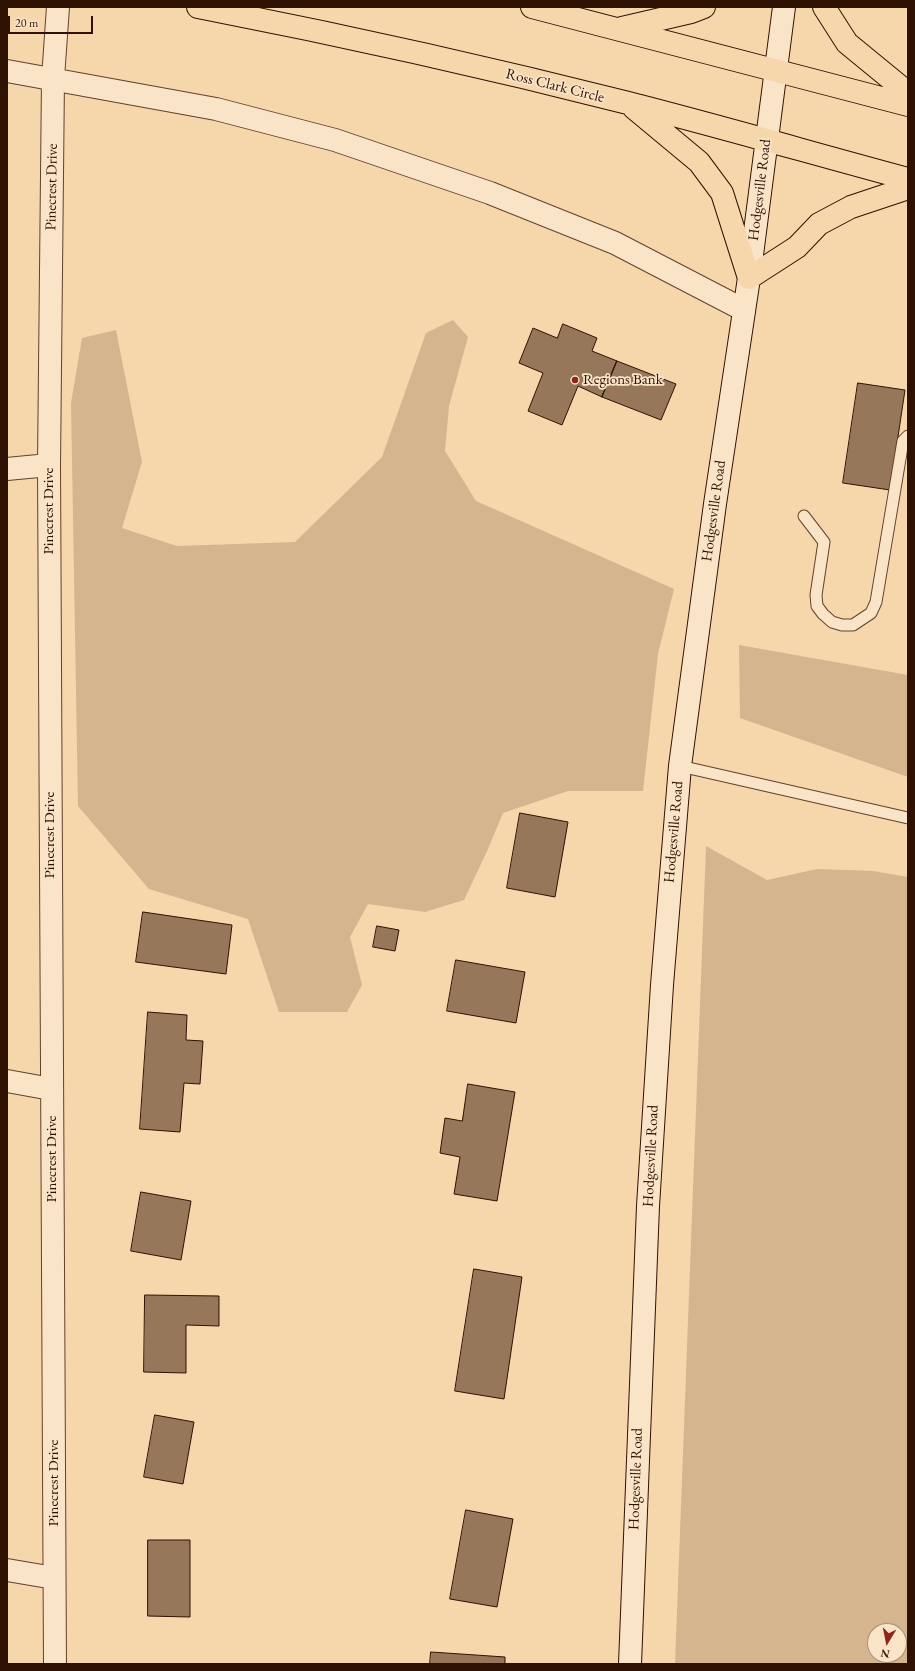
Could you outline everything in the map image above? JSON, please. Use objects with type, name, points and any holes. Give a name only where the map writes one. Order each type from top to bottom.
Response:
[{"type":"highway","name":"Ross Clark Circle","points":[[198,7],[294,26],[628,103],[908,179]]},
{"type":"highway","points":[[532,7],[908,104]]},
{"type":"highway","points":[[619,29],[691,12],[704,7]]},
{"type":"highway","points":[[824,7],[847,43],[908,93]]},
{"type":"highway","points":[[628,103],[699,162],[722,193],[749,278],[797,247],[819,224],[851,207],[908,188]]},
{"type":"street","name":"Pinecrest Drive","points":[[55,1664],[49,465],[53,78],[58,7]]},
{"type":"street","name":"Hodgesville Road","points":[[630,1664],[648,1206],[662,985],[680,766],[714,504],[749,278],[784,7]]},
{"type":"street","points":[[7,71],[53,78],[216,109],[335,140],[490,193],[614,243],[744,310]]},
{"type":"street","points":[[7,469],[49,465]]},
{"type":"street","points":[[7,1081],[51,1089]]},
{"type":"street","points":[[7,1570],[54,1578]]},
{"type":"lane","points":[[804,516],[824,542],[816,595],[817,606],[832,622],[853,625],[871,613],[876,602],[903,441],[908,436]]},
{"type":"lane","points":[[680,766],[908,818]]},
{"type":"shaded area","points":[[453,320],[468,337],[449,406],[445,451],[476,501],[674,589],[658,654],[643,791],[568,791],[503,813],[464,900],[425,912],[368,904],[350,937],[362,985],[347,1012],[279,1012],[248,919],[149,889],[78,806],[71,403],[82,338],[116,330],[142,462],[122,528],[177,546],[295,542],[382,457],[426,333]]},
{"type":"shaded area","points":[[739,645],[908,675],[908,777],[740,718]]},
{"type":"shaded area","points":[[706,846],[767,880],[817,869],[873,871],[908,877],[908,1664],[675,1664]]},
{"type":"building","name":"Regions Bank","points":[[563,324],[597,338],[592,351],[617,361],[602,397],[578,386],[562,425],[528,411],[543,373],[519,363],[533,328],[557,338]]},
{"type":"building","points":[[617,361],[676,384],[661,420],[602,397]]},
{"type":"building","points":[[858,383],[905,390],[890,490],[843,483]]},
{"type":"building","points":[[520,813],[568,822],[555,897],[507,888]]},
{"type":"building","points":[[143,912],[232,925],[226,974],[136,962]]},
{"type":"building","points":[[377,926],[399,930],[395,951],[373,947]]},
{"type":"building","points":[[456,960],[525,972],[516,1023],[447,1011]]},
{"type":"building","points":[[148,1012],[187,1015],[186,1040],[203,1041],[200,1084],[184,1083],[180,1132],[140,1129]]},
{"type":"building","points":[[468,1084],[515,1092],[497,1201],[454,1194],[460,1157],[440,1153],[445,1118],[462,1121]]},
{"type":"building","points":[[141,1192],[191,1201],[181,1260],[131,1251]]},
{"type":"building","points":[[474,1269],[522,1277],[504,1399],[455,1391]]},
{"type":"building","points":[[145,1295],[219,1296],[219,1326],[186,1325],[186,1373],[144,1372]]},
{"type":"building","points":[[155,1415],[194,1422],[183,1484],[144,1477]]},
{"type":"building","points":[[466,1510],[513,1519],[497,1607],[450,1599]]},
{"type":"building","points":[[148,1540],[190,1540],[190,1617],[148,1616]]},
{"type":"building","points":[[431,1652],[505,1657],[505,1664],[430,1664]]},
{"type":"place","name":"Regions Bank","points":[[575,380]]}]
